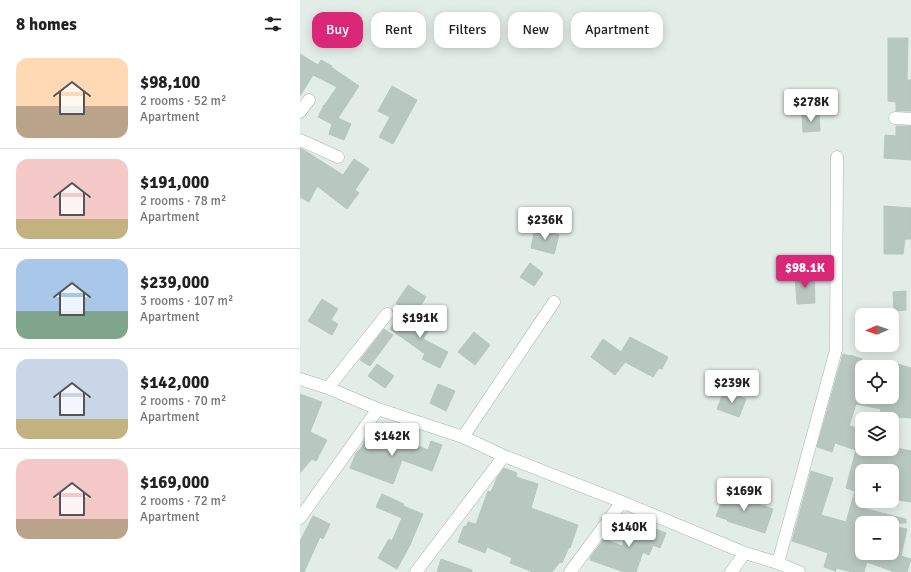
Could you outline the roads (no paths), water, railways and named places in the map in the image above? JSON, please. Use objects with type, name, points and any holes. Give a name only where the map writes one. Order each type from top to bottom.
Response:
[{"type":"street","points":[[300,112],[309,100]]},
{"type":"street","points":[[895,118],[911,119]]},
{"type":"street","points":[[300,140],[338,157]]},
{"type":"street","points":[[778,563],[836,350],[837,157]]},
{"type":"street","points":[[463,437],[554,302]]},
{"type":"street","points":[[328,388],[387,314]]},
{"type":"street","points":[[300,379],[328,388],[378,409],[463,437],[504,456],[622,502],[745,553],[778,563],[799,572]]},
{"type":"street","points":[[300,518],[378,409]]},
{"type":"street","points":[[416,572],[504,456]]},
{"type":"street","points":[[570,572],[622,502]]},
{"type":"street","points":[[731,572],[745,553]]}]
